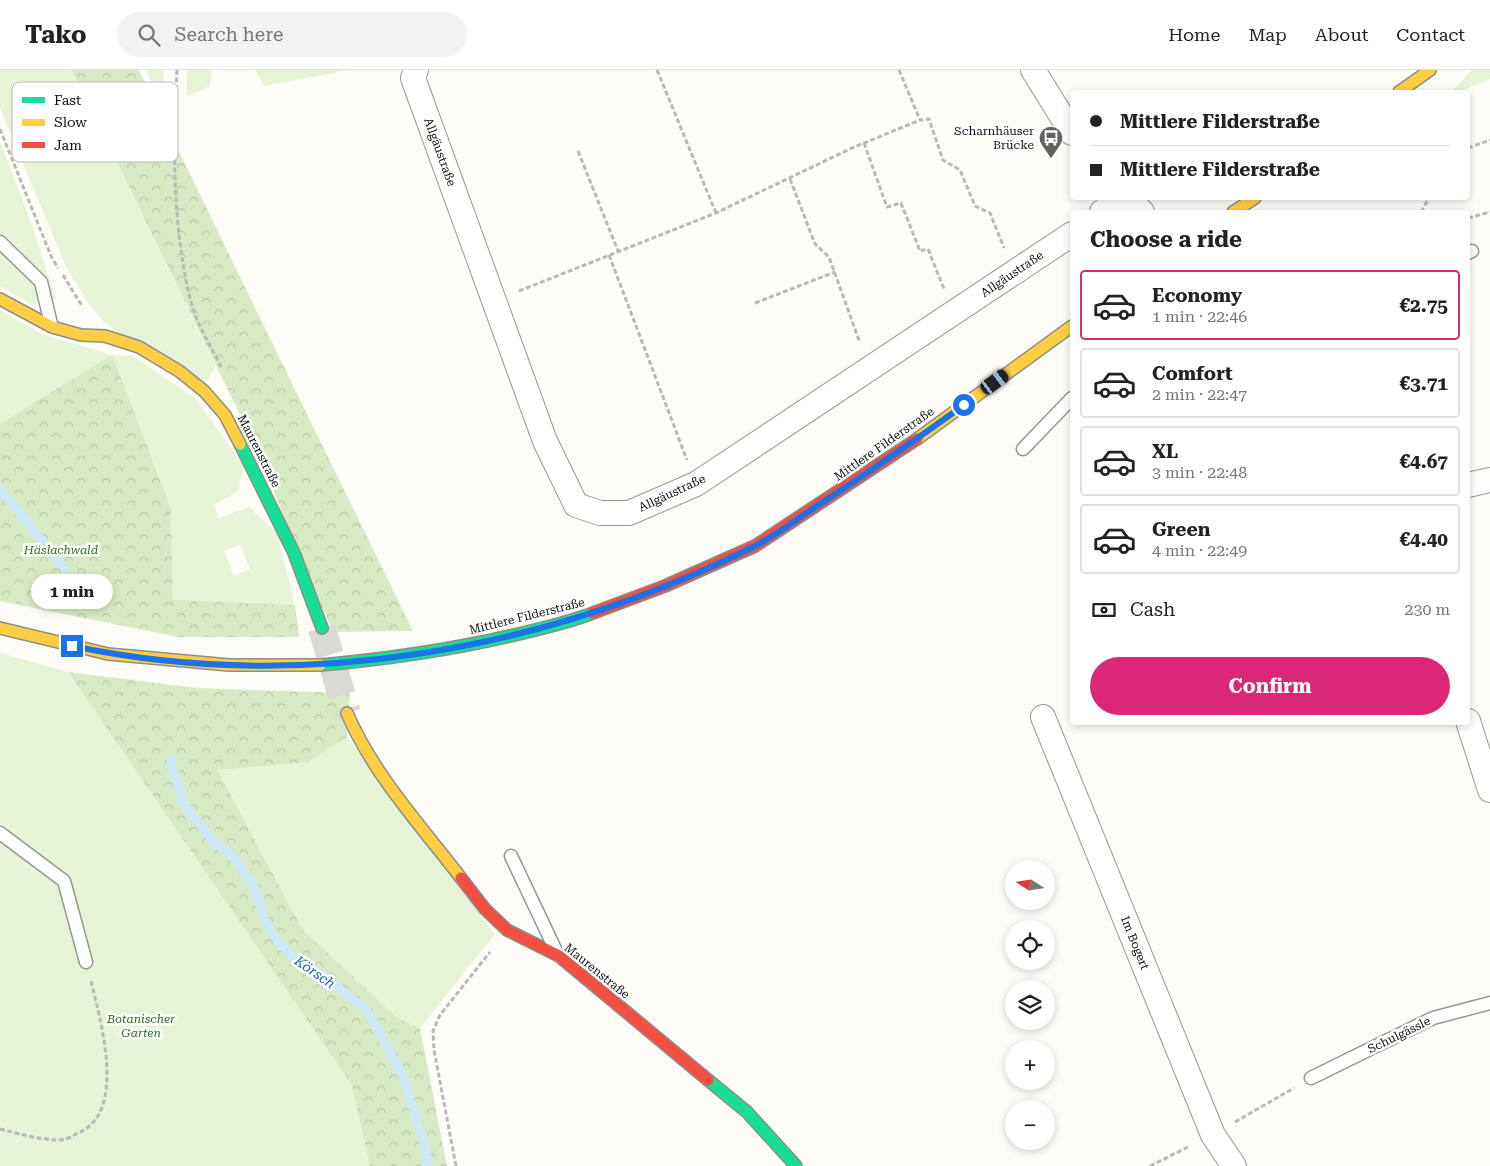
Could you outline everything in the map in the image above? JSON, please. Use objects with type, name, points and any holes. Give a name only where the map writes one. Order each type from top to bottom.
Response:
[{"type":"main road","points":[[1402,90],[1430,70]]},
{"type":"main road","points":[[1236,210],[1252,200]]},
{"type":"main road","name":"Maurenstraße","points":[[0,299],[52,327],[81,335],[105,336],[139,347],[179,372],[204,391],[225,415],[294,553],[322,628]]},
{"type":"main road","name":"Mittlere Filderstraße","points":[[0,628],[108,654],[229,665],[312,666],[391,659],[482,643],[575,620],[665,586],[755,546],[886,461],[1070,327]]},
{"type":"main road","name":"Maurenstraße","points":[[347,712],[357,736],[387,781],[485,909],[507,930],[559,956],[747,1112],[796,1166]]},
{"type":"street","name":"Allgäustraße","points":[[416,70],[413,78],[546,441],[576,505],[600,512],[629,513],[696,484],[1070,235]]},
{"type":"street","points":[[1033,70],[1070,130]]},
{"type":"street","points":[[1105,210],[1117,200]]},
{"type":"street","points":[[1130,200],[1140,210]]},
{"type":"street","points":[[1470,485],[1490,480]]},
{"type":"street","name":"Im Bogert","points":[[1043,717],[1213,1135],[1234,1166]]},
{"type":"street","points":[[1469,725],[1490,790]]},
{"type":"lane","points":[[0,242],[41,282],[52,327]]},
{"type":"lane","points":[[1023,449],[1070,400]]},
{"type":"lane","points":[[0,833],[64,881],[86,962]]},
{"type":"lane","points":[[511,856],[559,956]]},
{"type":"lane","name":"Schulgässle","points":[[1311,1078],[1433,1018],[1490,1003]]},
{"type":"path","points":[[657,70],[716,213]]},
{"type":"path","points":[[899,70],[920,120]]},
{"type":"path","points":[[494,300],[716,213],[864,143],[920,120],[929,119],[943,160],[960,170],[975,206],[990,213],[1014,272]]},
{"type":"path","points":[[0,129],[12,159]]},
{"type":"path","points":[[1470,147],[1490,140]]},
{"type":"path","points":[[864,143],[887,207],[902,203],[920,251],[928,248],[953,313]]},
{"type":"path","points":[[578,151],[618,251]]},
{"type":"path","points":[[13,162],[51,256],[75,296],[105,336]]},
{"type":"path","points":[[175,162],[184,263],[193,308],[226,377],[225,415]]},
{"type":"path","points":[[790,178],[815,244],[829,257],[870,370]]},
{"type":"path","points":[[1470,217],[1490,212]]},
{"type":"path","points":[[609,255],[696,484]]},
{"type":"path","points":[[755,303],[835,272]]},
{"type":"path","points":[[456,1166],[434,1050],[433,1031],[440,1015],[507,930]]},
{"type":"path","points":[[0,1128],[34,1138],[63,1140],[88,1130],[103,1110],[107,1083],[104,1036],[86,962]]},
{"type":"path","points":[[1150,1166],[1213,1135],[1311,1078]]},
{"type":"green space","points":[[0,70],[72,70],[78,82],[12,82],[12,137],[0,108]]},
{"type":"green space","points":[[72,70],[139,70],[145,82],[78,82]]},
{"type":"green space","points":[[146,70],[164,70],[163,82],[152,82]]},
{"type":"green space","points":[[187,70],[212,70],[210,86],[186,97]]},
{"type":"green space","points":[[255,70],[349,70],[264,86]]},
{"type":"green space","points":[[1472,70],[1490,70],[1490,79],[1464,90],[1453,90]]},
{"type":"green space","points":[[0,141],[31,222],[56,299],[31,305],[0,286]]},
{"type":"green space","points":[[178,150],[413,631],[333,632],[246,427],[117,162],[178,162]]},
{"type":"green space","points":[[22,162],[117,162],[216,367],[205,382],[115,331],[101,319],[88,303],[66,267]]},
{"type":"green space","name":"Häslachwald","points":[[0,310],[42,334],[112,355],[133,356],[195,398],[244,466],[238,491],[214,505],[219,518],[249,507],[277,533],[295,605],[173,601],[171,509],[0,598]],"holes":[[[240,544],[250,569],[234,576],[224,551]]]},
{"type":"green space","name":"Häslachwald","points":[[112,355],[171,509],[173,600],[295,605],[299,637],[178,637],[0,601],[0,424]]},
{"type":"green space","name":"Botanischer Garten","points":[[0,653],[68,672],[353,1085],[370,1166],[0,1166]]},
{"type":"green space","points":[[68,672],[196,688],[350,693],[347,737],[308,762],[218,770],[302,929],[396,1017],[420,1028],[447,1166],[370,1166],[352,1085]]},
{"type":"green space","points":[[347,737],[495,934],[420,1028],[396,1017],[302,929],[218,769],[308,762]]},
{"type":"waterway","name":"Körsch","points":[[0,489],[64,568]]},
{"type":"waterway","name":"Körsch","points":[[171,760],[183,803],[212,840],[233,857],[254,886],[264,918],[278,942],[298,962],[323,975],[367,1010],[403,1076],[425,1146],[427,1166]]},
{"type":"tunnel","points":[[322,628],[347,713]]},
{"type":"traffic: fast","points":[[240,444],[294,553],[322,628]]},
{"type":"traffic: fast","points":[[320,665],[448,649],[498,639],[593,613]]},
{"type":"traffic: fast","points":[[708,1080],[747,1112],[796,1166]]},
{"type":"traffic: slow","points":[[1402,90],[1430,70]]},
{"type":"traffic: slow","points":[[1236,210],[1252,200]]},
{"type":"traffic: slow","points":[[0,299],[52,327],[81,335],[105,336],[139,347],[179,371],[204,391],[225,415],[240,444]]},
{"type":"traffic: slow","points":[[917,439],[1070,327]]},
{"type":"traffic: slow","points":[[0,628],[108,654],[229,665],[320,665]]},
{"type":"traffic: slow","points":[[347,713],[370,757],[384,778],[461,878]]},
{"type":"traffic: jam","points":[[593,613],[665,586],[755,546],[917,439]]},
{"type":"traffic: jam","points":[[461,878],[485,909],[507,930],[559,956],[708,1080]]},
{"type":"place","name":"Scharnhäuser Brücke","points":[[1051,159]]},
{"type":"route","points":[[72,646],[108,654],[229,665],[312,666],[391,659],[482,643],[575,620],[665,586],[755,546],[886,461],[964,405]]}]
